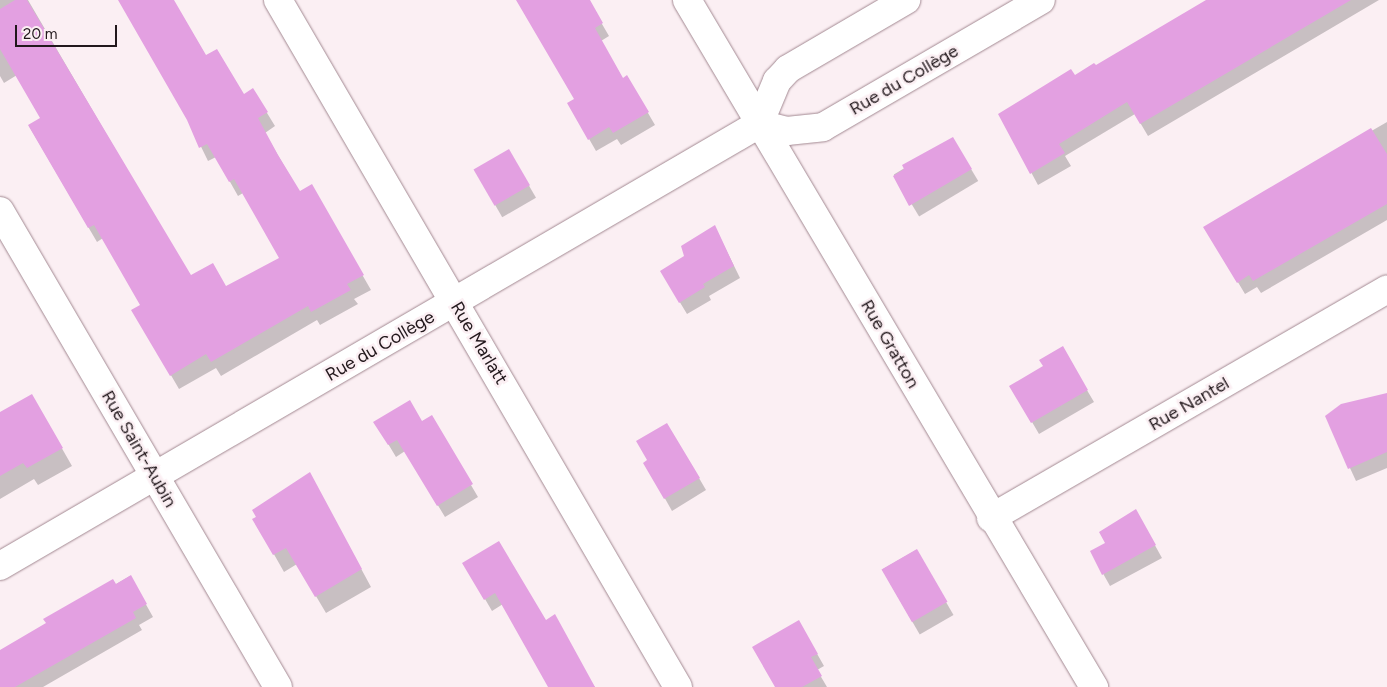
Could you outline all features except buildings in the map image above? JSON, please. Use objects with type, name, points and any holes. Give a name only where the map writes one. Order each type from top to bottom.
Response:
[{"type":"street","name":"Rue Marlatt","points":[[278,0],[678,687]]},
{"type":"street","name":"Rue Gratton","points":[[687,0],[991,518],[1094,687]]},
{"type":"street","points":[[759,124],[768,97],[777,80],[788,69],[906,0]]},
{"type":"street","name":"Rue du Collège","points":[[0,566],[455,303],[759,124],[787,131],[823,128],[1040,0]]},
{"type":"street","name":"Rue Saint-Aubin","points":[[0,211],[278,687]]},
{"type":"street","name":"Rue Nantel","points":[[991,518],[1387,290]]},
{"type":"street","points":[[1355,308],[1387,307]]}]
